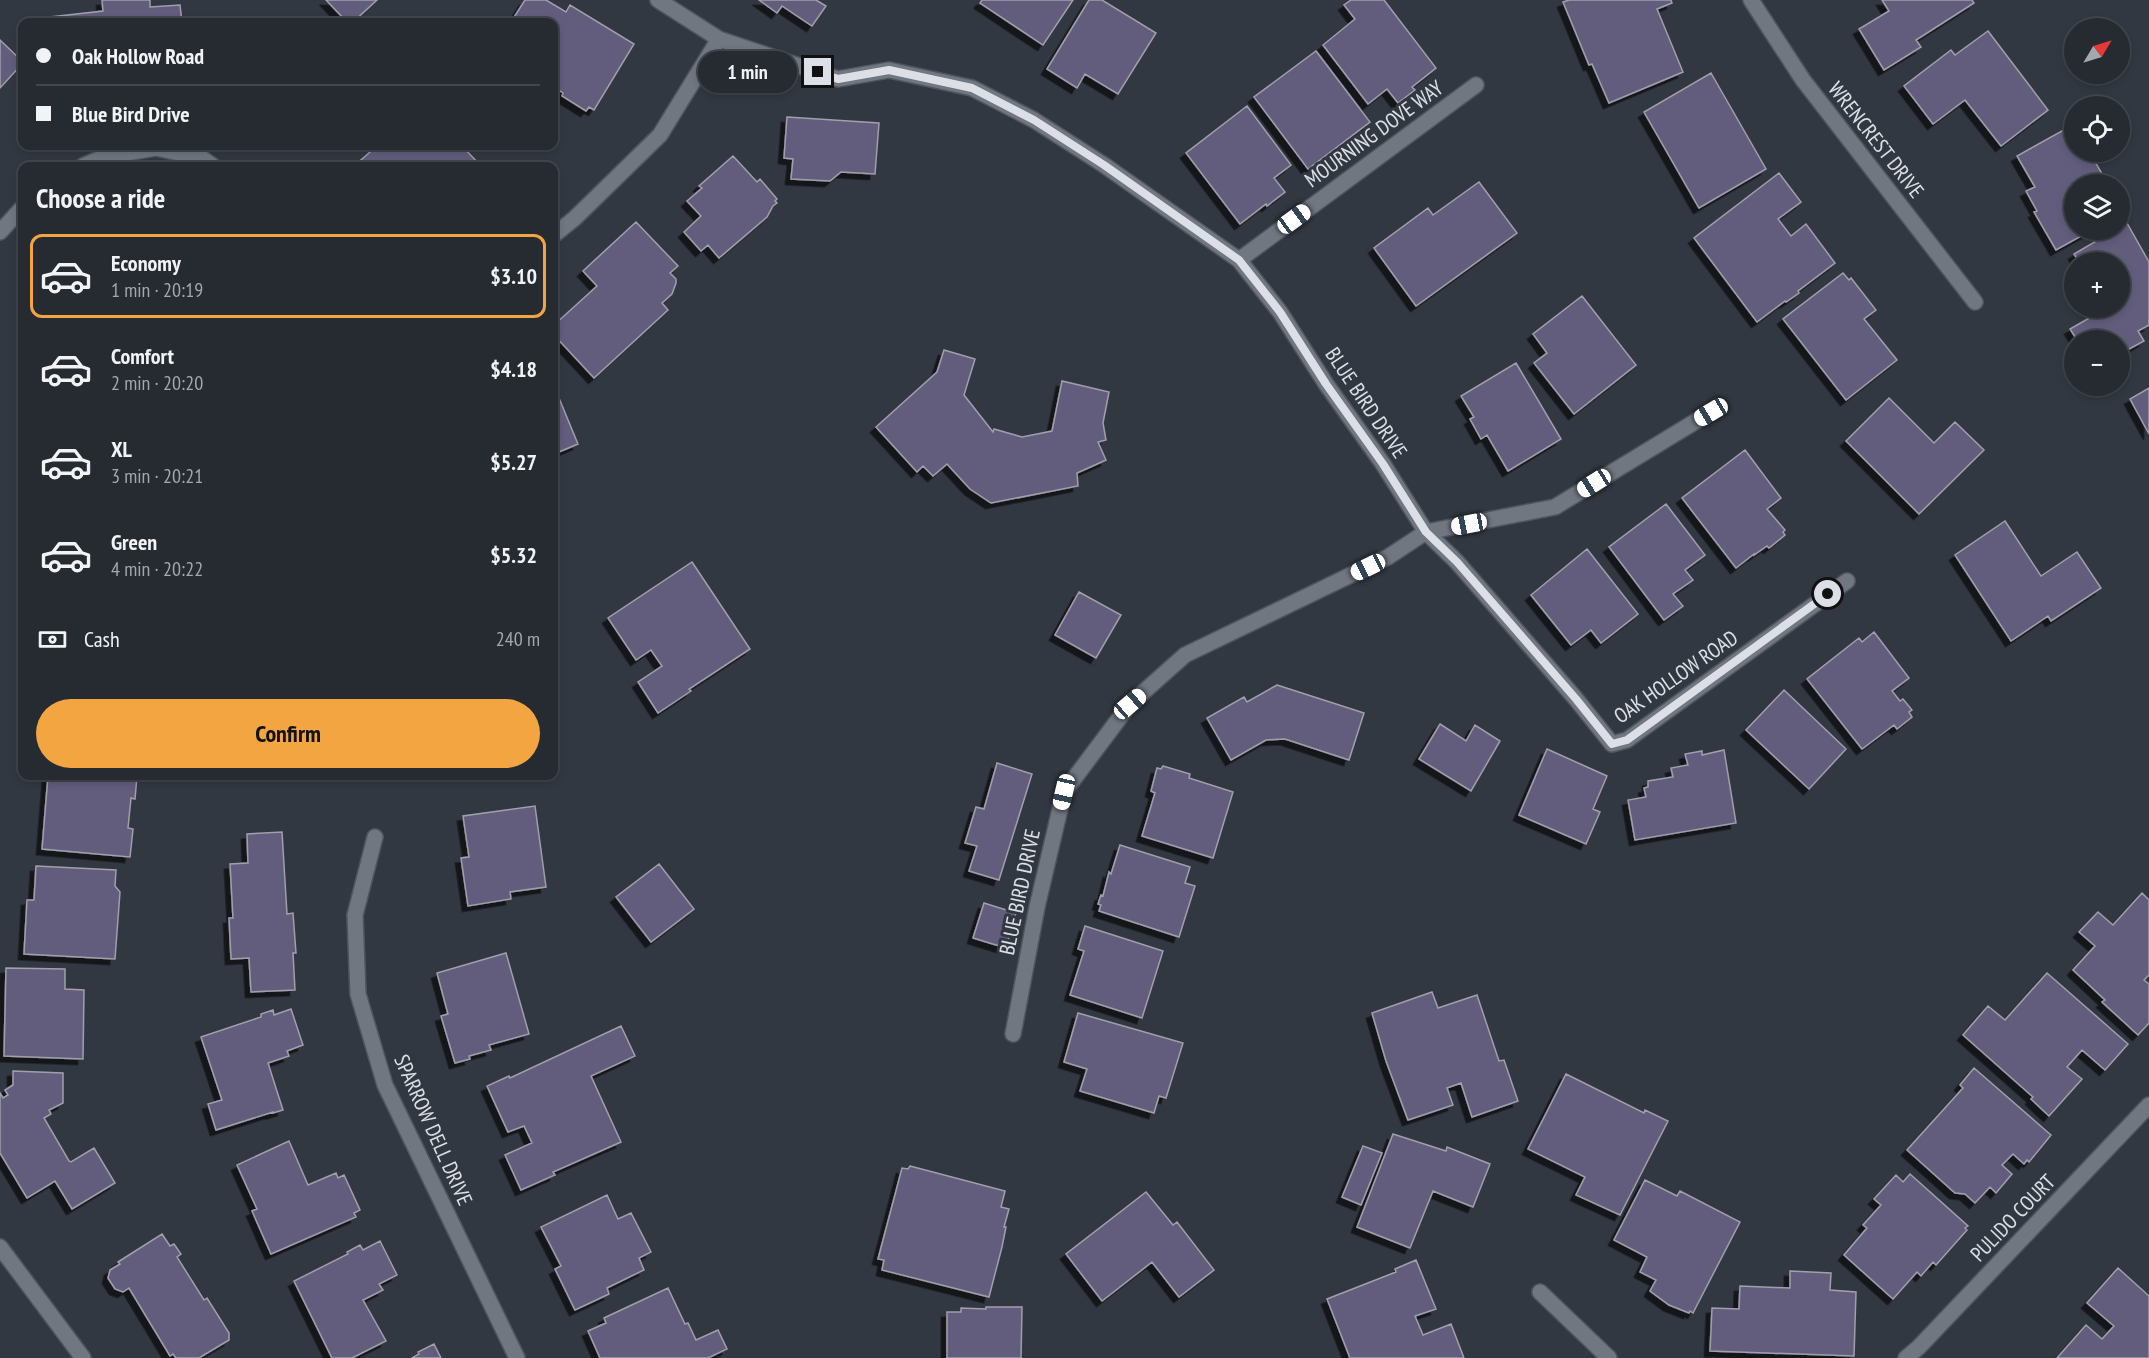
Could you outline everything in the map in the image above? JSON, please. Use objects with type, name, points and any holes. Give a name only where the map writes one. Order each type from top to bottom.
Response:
[{"type":"street","name":"BLUE BIRD DRIVE","points":[[658,0],[719,39],[838,79],[889,70],[972,88],[1034,120],[1104,165],[1239,260],[1280,312],[1426,532],[1388,557],[1185,655],[1130,704],[1064,792],[1037,907],[1013,1034]]},
{"type":"street","name":"WRENCREST DRIVE","points":[[1751,0],[1803,80],[1975,302]]},
{"type":"street","points":[[558,232],[660,135],[719,39]]},
{"type":"street","name":"MOURNING DOVE WAY","points":[[1239,260],[1476,85]]},
{"type":"street","points":[[93,162],[145,150]]},
{"type":"street","points":[[165,150],[202,158],[208,162]]},
{"type":"street","points":[[0,232],[18,212]]},
{"type":"street","points":[[1426,532],[1555,507],[1711,412]]},
{"type":"street","name":"OAK HOLLOW ROAD","points":[[1426,532],[1457,562],[1612,744],[1627,740],[1847,581]]},
{"type":"street","name":"SPARROW DELL DRIVE","points":[[375,837],[355,915],[358,994],[385,1085],[517,1358]]},
{"type":"street","name":"PULIDO COURT","points":[[1906,1358],[2149,1105]]},
{"type":"street","points":[[0,1247],[83,1358]]},
{"type":"street","points":[[1540,1292],[1609,1358]]},
{"type":"building","points":[[102,0],[150,0],[150,7],[180,5],[182,18],[50,18],[103,11]]},
{"type":"building","points":[[326,0],[377,0],[357,18],[343,18]]},
{"type":"building","points":[[525,0],[546,0],[566,12],[570,5],[634,44],[594,110],[589,107],[586,111],[562,96],[563,93],[558,90],[558,18],[514,18]]},
{"type":"building","points":[[759,0],[816,0],[826,6],[812,26],[782,6],[777,13]]},
{"type":"building","points":[[982,0],[1073,0],[1043,45],[980,3]]},
{"type":"building","points":[[1089,0],[1102,0],[1156,33],[1118,94],[1085,74],[1077,88],[1047,69]]},
{"type":"building","points":[[1351,0],[1384,0],[1436,68],[1412,87],[1415,90],[1398,103],[1387,89],[1368,104],[1323,45],[1355,19],[1344,5]]},
{"type":"building","points":[[1569,0],[1671,0],[1672,3],[1657,9],[1683,72],[1609,103],[1592,64],[1589,65],[1563,2]]},
{"type":"building","points":[[1882,0],[1972,0],[1974,3],[1916,40],[1921,47],[1884,70],[1859,29],[1889,11]]},
{"type":"building","points":[[1988,31],[2048,110],[2001,146],[1965,100],[1933,124],[1904,86],[1951,50],[1955,55]]},
{"type":"building","points":[[0,40],[18,57],[18,68],[0,88]]},
{"type":"building","points":[[1316,51],[1370,122],[1308,169],[1254,97]]},
{"type":"building","points":[[1711,73],[1766,169],[1699,208],[1644,112]]},
{"type":"building","points":[[1247,106],[1291,165],[1274,178],[1285,192],[1240,224],[1186,153]]},
{"type":"building","points":[[787,117],[879,123],[875,174],[841,172],[830,181],[791,179],[793,159],[784,158]]},
{"type":"building","points":[[2064,130],[2064,162],[2095,162],[2102,174],[2064,174],[2064,240],[2074,240],[2056,250],[2034,212],[2037,211],[2026,191],[2035,187],[2017,156]]},
{"type":"building","points":[[372,150],[466,150],[477,162],[359,162]]},
{"type":"building","points":[[733,156],[757,182],[760,179],[777,199],[775,201],[777,203],[767,217],[719,258],[708,245],[701,251],[684,232],[701,216],[687,201],[702,188],[699,186]]},
{"type":"building","points":[[1779,173],[1801,202],[1778,219],[1791,236],[1806,224],[1835,263],[1798,291],[1799,293],[1757,322],[1694,238]]},
{"type":"building","points":[[1479,182],[1517,233],[1416,306],[1374,248],[1428,208],[1433,215]]},
{"type":"building","points":[[636,222],[678,266],[670,273],[676,279],[672,294],[662,303],[668,310],[594,378],[558,339],[558,321],[597,286],[583,271]]},
{"type":"building","points":[[2130,228],[2149,262],[2149,325],[2138,331],[2144,341],[2130,349],[2130,330],[2071,330],[2089,318],[2130,318],[2130,252],[2077,252],[2098,240],[2130,240]]},
{"type":"building","points":[[1843,273],[1849,280],[1851,278],[1876,310],[1864,319],[1897,360],[1846,400],[1783,319]]},
{"type":"building","points":[[1582,296],[1636,365],[1574,414],[1534,363],[1547,353],[1533,334]]},
{"type":"building","points":[[944,350],[975,359],[964,395],[993,432],[994,429],[1022,437],[1052,431],[1062,381],[1109,392],[1103,423],[1106,440],[1098,442],[1106,460],[1077,473],[1078,486],[991,503],[970,489],[947,464],[933,476],[923,466],[917,472],[876,427],[937,372]]},
{"type":"building","points":[[1516,363],[1561,439],[1508,471],[1487,435],[1481,439],[1470,419],[1474,417],[1461,396]]},
{"type":"building","points":[[2149,388],[2149,434],[2130,399]]},
{"type":"building","points":[[558,396],[578,444],[558,452]]},
{"type":"building","points":[[1889,398],[1934,443],[1955,422],[1984,450],[1919,514],[1846,441]]},
{"type":"building","points":[[1745,450],[1781,498],[1767,509],[1785,530],[1783,532],[1785,535],[1769,548],[1767,546],[1736,568],[1682,498]]},
{"type":"building","points":[[1666,504],[1705,555],[1685,570],[1693,580],[1673,594],[1683,606],[1664,620],[1609,547]]},
{"type":"building","points":[[2005,521],[2041,576],[2077,552],[2101,588],[2051,621],[2048,616],[2011,641],[1955,555]]},
{"type":"building","points":[[1587,549],[1638,614],[1601,643],[1591,630],[1571,645],[1531,595]]},
{"type":"building","points":[[692,562],[750,649],[689,689],[691,691],[658,713],[638,682],[662,666],[651,650],[636,660],[608,618]]},
{"type":"building","points":[[1079,592],[1121,615],[1096,658],[1055,635]]},
{"type":"building","points":[[1874,632],[1909,678],[1892,691],[1912,710],[1909,712],[1912,717],[1897,729],[1894,725],[1862,749],[1807,679],[1859,638],[1862,642]]},
{"type":"building","points":[[1277,685],[1364,713],[1349,760],[1285,739],[1266,740],[1231,760],[1207,718],[1244,697],[1247,702]]},
{"type":"building","points":[[1784,690],[1846,749],[1809,789],[1746,730]]},
{"type":"building","points":[[1440,724],[1466,741],[1475,725],[1500,741],[1471,791],[1419,759]]},
{"type":"building","points":[[1547,749],[1607,776],[1593,809],[1600,812],[1586,844],[1519,815]]},
{"type":"building","points":[[1724,750],[1736,823],[1635,840],[1628,800],[1646,797],[1644,788],[1648,787],[1648,781],[1673,777],[1671,768],[1688,765],[1685,754],[1702,751],[1702,755]]},
{"type":"building","points":[[997,763],[1032,774],[999,880],[969,871],[977,846],[965,843],[976,807],[984,809]]},
{"type":"building","points":[[1163,766],[1190,774],[1189,778],[1233,792],[1213,858],[1142,836],[1155,793],[1151,791],[1157,768],[1161,769]]},
{"type":"building","points":[[48,780],[137,780],[135,799],[131,798],[128,828],[133,829],[130,857],[42,849]]},
{"type":"building","points":[[535,806],[546,887],[510,892],[511,899],[468,906],[461,858],[469,857],[463,816]]},
{"type":"building","points":[[282,832],[287,914],[293,913],[296,953],[293,953],[295,990],[251,992],[249,958],[231,959],[229,918],[233,918],[230,864],[248,863],[247,834]]},
{"type":"building","points":[[1120,845],[1190,867],[1185,883],[1195,886],[1179,937],[1099,911],[1101,905],[1098,904],[1101,895],[1103,896],[1109,872],[1111,874]]},
{"type":"building","points":[[659,864],[694,909],[651,942],[616,897]]},
{"type":"building","points":[[36,866],[116,870],[115,886],[120,892],[115,959],[24,954],[27,900],[34,900]]},
{"type":"building","points":[[2142,893],[2149,900],[2149,975],[2144,980],[2149,984],[2149,1023],[2138,1035],[2102,1002],[2105,1000],[2073,970],[2095,946],[2079,932],[2098,912],[2113,925]]},
{"type":"building","points":[[984,903],[1016,913],[1006,948],[973,938]]},
{"type":"building","points":[[1085,926],[1163,951],[1142,1018],[1070,995],[1084,951],[1078,949]]},
{"type":"building","points":[[506,953],[529,1034],[489,1045],[491,1050],[469,1056],[470,1059],[455,1063],[441,1016],[448,1014],[437,973]]},
{"type":"building","points":[[6,968],[65,969],[65,989],[84,990],[83,1059],[4,1056]]},
{"type":"building","points":[[2047,973],[2128,1044],[2105,1070],[2082,1050],[2067,1067],[2082,1079],[2049,1116],[2031,1099],[2033,1097],[1963,1035],[1988,1006],[2005,1020]]},
{"type":"building","points":[[1432,992],[1438,1008],[1477,995],[1499,1061],[1504,1060],[1518,1101],[1472,1117],[1461,1083],[1447,1088],[1453,1105],[1408,1120],[1386,1061],[1372,1013]]},
{"type":"building","points":[[291,1009],[303,1045],[287,1051],[289,1056],[268,1063],[283,1110],[216,1130],[208,1104],[222,1100],[201,1037],[261,1017],[261,1014],[273,1010],[274,1015]]},
{"type":"building","points":[[1078,1013],[1183,1043],[1166,1098],[1159,1096],[1154,1113],[1080,1091],[1087,1069],[1064,1062]]},
{"type":"building","points":[[621,1026],[635,1056],[591,1076],[621,1142],[553,1172],[555,1175],[521,1190],[505,1155],[532,1143],[524,1126],[508,1132],[487,1086],[509,1076],[510,1078]]},
{"type":"building","points":[[1974,1068],[2051,1135],[2029,1162],[2027,1160],[2024,1164],[2013,1154],[2002,1165],[2012,1174],[1996,1193],[1990,1187],[1975,1203],[1965,1194],[1955,1193],[1907,1150],[1963,1088],[1960,1085]]},
{"type":"building","points":[[13,1071],[63,1073],[63,1103],[49,1110],[51,1114],[44,1118],[69,1161],[71,1162],[94,1148],[115,1183],[72,1209],[55,1181],[27,1198],[0,1153],[0,1093],[3,1098],[8,1095],[5,1090],[13,1085]]},
{"type":"building","points":[[1566,1074],[1644,1113],[1645,1110],[1668,1121],[1620,1215],[1576,1195],[1585,1177],[1528,1149]]},
{"type":"building","points":[[1393,1134],[1446,1151],[1447,1147],[1490,1164],[1473,1207],[1433,1191],[1410,1248],[1357,1227]]},
{"type":"building","points":[[289,1141],[308,1185],[336,1173],[338,1178],[344,1175],[360,1210],[354,1213],[356,1217],[271,1254],[252,1211],[257,1209],[237,1165]]},
{"type":"building","points":[[1363,1146],[1382,1153],[1361,1205],[1342,1197]]},
{"type":"building","points":[[910,1166],[1005,1191],[1001,1207],[1009,1209],[989,1297],[882,1270],[884,1260],[878,1259],[902,1168],[908,1169]]},
{"type":"building","points":[[1910,1174],[1968,1226],[1936,1265],[1933,1262],[1921,1276],[1917,1272],[1893,1299],[1844,1255],[1867,1228],[1863,1225],[1881,1205],[1874,1199],[1896,1175],[1903,1182]]},
{"type":"building","points":[[1645,1180],[1677,1196],[1680,1191],[1740,1222],[1693,1313],[1669,1305],[1650,1291],[1656,1280],[1640,1272],[1647,1257],[1614,1240]]},
{"type":"building","points":[[1146,1192],[1173,1225],[1177,1222],[1214,1270],[1179,1297],[1152,1262],[1102,1301],[1066,1254]]},
{"type":"building","points":[[607,1195],[618,1219],[631,1213],[651,1252],[639,1258],[644,1270],[607,1288],[609,1294],[575,1310],[555,1269],[561,1266],[541,1227]]},
{"type":"building","points":[[162,1234],[170,1246],[174,1244],[181,1254],[177,1257],[204,1300],[207,1298],[229,1333],[229,1340],[199,1358],[176,1358],[173,1354],[170,1356],[129,1288],[123,1292],[115,1289],[108,1278],[110,1270],[120,1264],[118,1262]]},
{"type":"building","points":[[380,1241],[397,1275],[379,1284],[383,1290],[363,1300],[386,1341],[352,1358],[332,1358],[294,1281],[348,1254],[347,1252],[360,1245],[363,1250]]},
{"type":"building","points":[[1416,1260],[1436,1309],[1415,1316],[1423,1335],[1451,1324],[1464,1358],[1350,1358],[1327,1299],[1396,1272],[1395,1269]]},
{"type":"building","points":[[2118,1268],[2149,1296],[2149,1358],[2057,1358],[2086,1325],[2102,1339],[2114,1326],[2087,1303]]},
{"type":"building","points":[[1790,1271],[1831,1273],[1830,1290],[1856,1292],[1854,1356],[1710,1351],[1712,1308],[1739,1309],[1740,1286],[1790,1288]]},
{"type":"building","points":[[668,1288],[685,1324],[688,1323],[696,1340],[718,1330],[727,1349],[708,1358],[600,1358],[588,1331],[606,1323],[604,1318]]},
{"type":"building","points":[[986,1307],[1022,1307],[1021,1358],[947,1358],[947,1312],[961,1312],[961,1308],[986,1309]]},
{"type":"building","points":[[434,1344],[441,1358],[412,1358],[419,1354],[418,1352]]},
{"type":"route","points":[[818,72],[838,79],[889,70],[972,88],[1034,120],[1104,165],[1239,260],[1280,312],[1426,532],[1457,562],[1612,744],[1627,740],[1828,594]]}]
